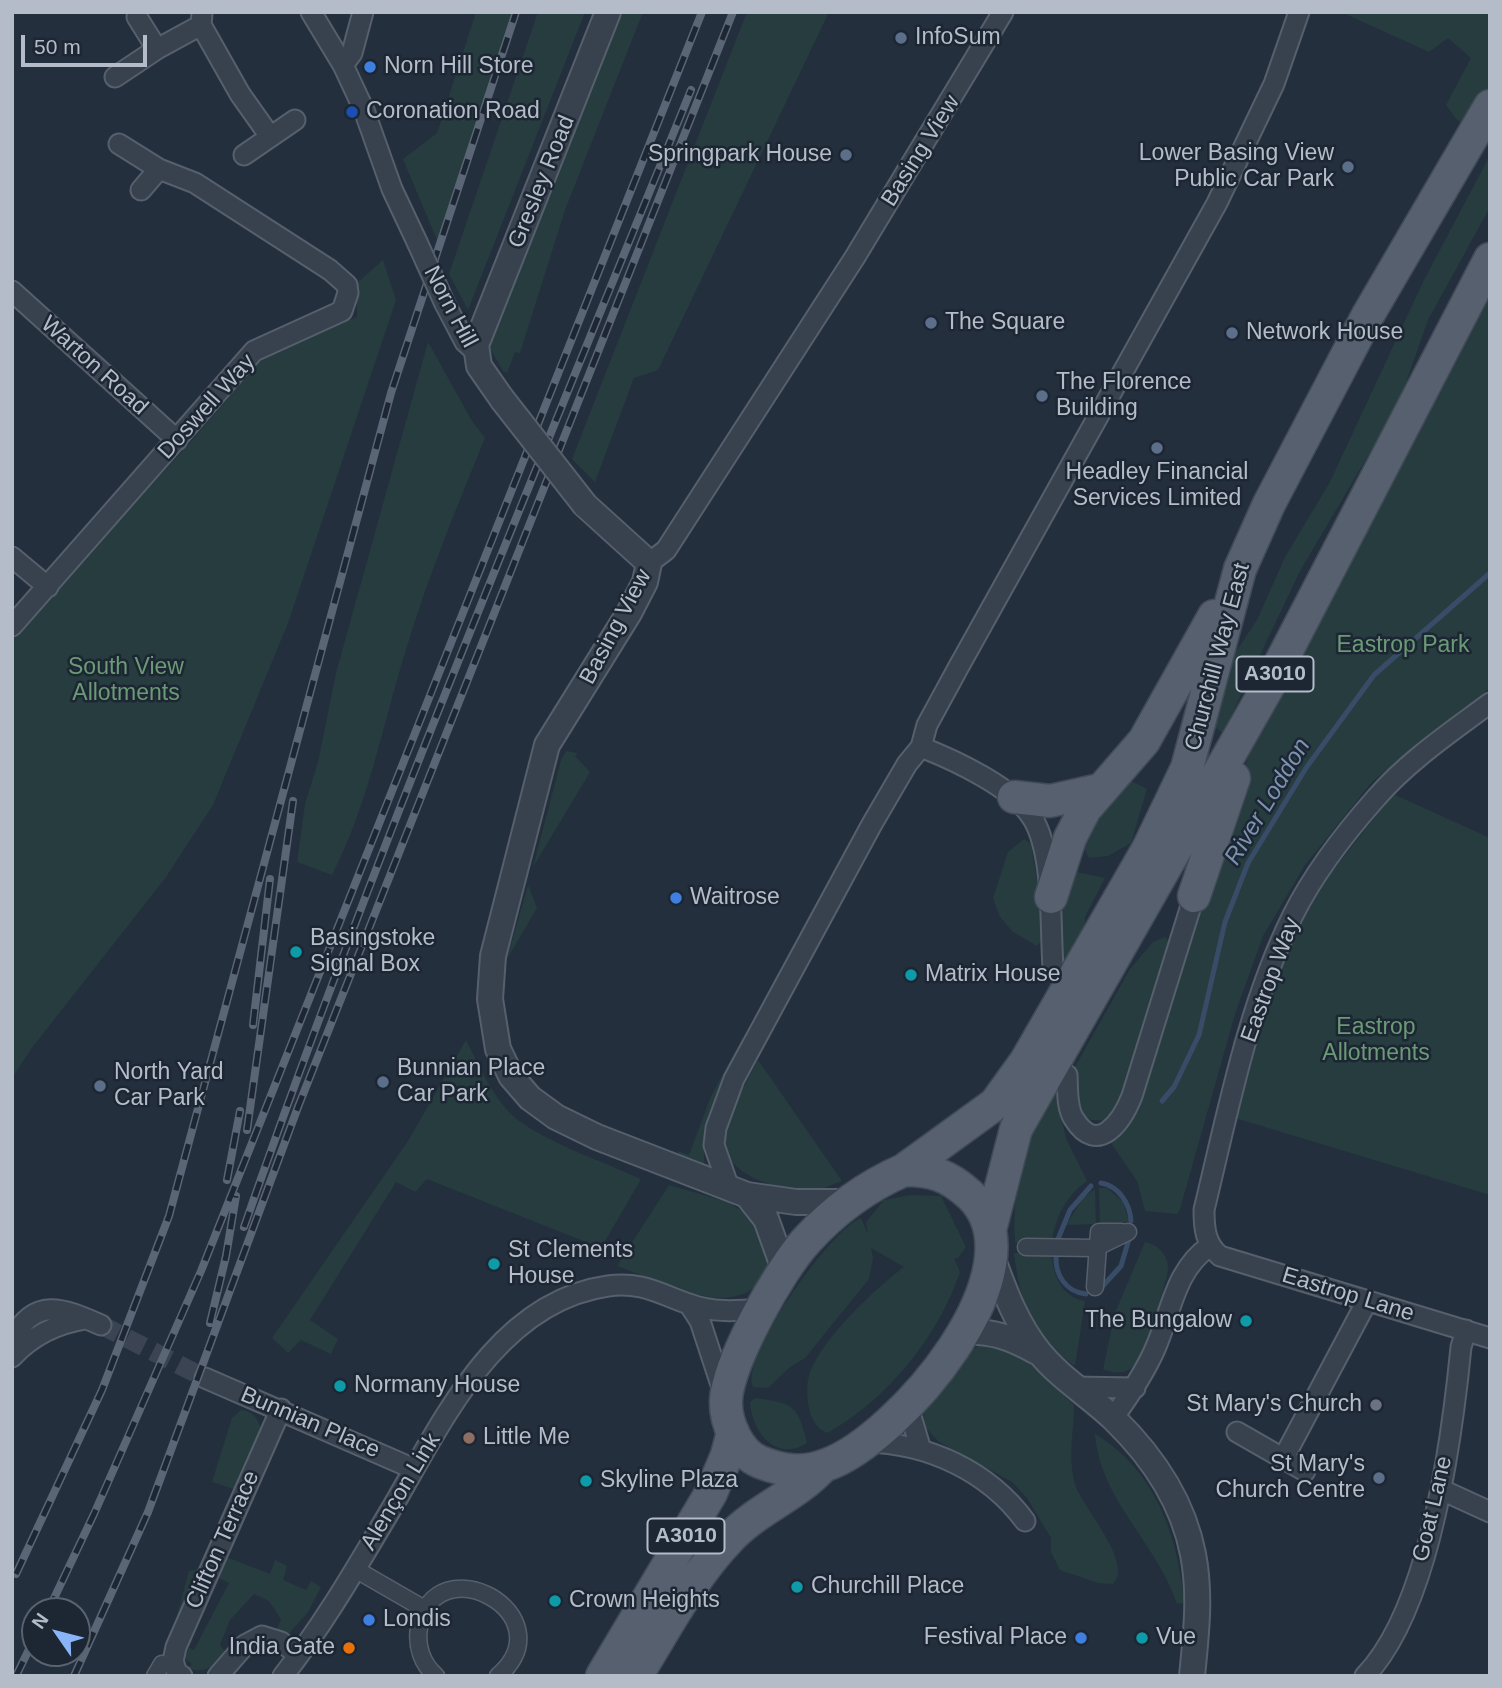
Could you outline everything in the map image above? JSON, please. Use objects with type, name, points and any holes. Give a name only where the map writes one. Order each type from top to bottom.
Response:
[{"type":"main road","name":"Churchill Way East","points":[[726,1399],[732,1373],[762,1309],[784,1269],[803,1244],[847,1202],[904,1170],[995,1104],[1026,1061],[1148,849],[1188,768],[1240,569],[1269,504],[1368,315],[1490,106]]},
{"type":"main road","name":"Churchill Way East","points":[[990,1226],[1016,1129],[1269,685],[1490,259]]},
{"type":"main road","points":[[1051,897],[1070,838],[1099,790],[1144,741],[1240,569]]},
{"type":"main road","points":[[1194,897],[1237,766],[1269,685]]},
{"type":"main road","points":[[1014,797],[1050,801],[1099,790]]},
{"type":"main road","points":[[726,1399],[733,1432],[743,1449],[755,1460],[780,1470],[800,1471],[823,1466],[865,1442],[929,1380],[962,1332],[983,1294],[992,1257],[990,1226],[975,1199],[955,1181],[933,1170],[904,1170]]},
{"type":"main road","name":"A3010","points":[[602,1676],[711,1493],[727,1455],[733,1432]]},
{"type":"main road","name":"A3010","points":[[636,1676],[725,1543],[760,1514],[794,1493],[823,1466]]},
{"type":"street","name":"Norn Hill","points":[[311,12],[343,65],[364,110],[392,189],[445,304],[465,342],[476,352],[479,366],[585,505],[649,563]]},
{"type":"street","points":[[343,65],[352,53],[363,12]]},
{"type":"street","name":"Gresley Road","points":[[476,352],[478,337],[608,12]]},
{"type":"street","name":"Basing View","points":[[847,1202],[796,1202],[738,1191],[597,1137],[541,1108],[511,1076],[492,1025],[494,956],[547,745],[629,613],[645,582],[649,563],[666,550],[795,353],[1003,12]]},
{"type":"street","points":[[784,1269],[766,1219],[738,1191],[714,1145],[721,1112],[757,1035],[907,764],[921,747],[927,725],[958,668],[1217,203],[1274,84],[1299,12]]},
{"type":"street","points":[[137,17],[157,49]]},
{"type":"street","points":[[115,77],[202,19],[240,94],[269,135]]},
{"type":"street","points":[[244,155],[269,135],[295,120]]},
{"type":"street","name":"Doswell Way","points":[[12,625],[254,351],[342,311],[348,289],[342,279],[330,270],[195,183],[159,169],[119,144]]},
{"type":"street","points":[[141,190],[159,169]]},
{"type":"street","name":"Warton Road","points":[[12,291],[177,440]]},
{"type":"street","points":[[12,557],[48,587]]},
{"type":"street","name":"Eastrop Way","points":[[1210,1246],[1204,1221],[1209,1192],[1257,1007],[1294,913],[1336,848],[1377,796],[1407,767],[1490,703]]},
{"type":"street","points":[[921,747],[1014,797],[1032,817],[1039,831],[1051,897],[1053,967]]},
{"type":"street","points":[[1067,1075],[1073,1117],[1084,1130],[1097,1135],[1112,1131],[1124,1118],[1128,1107],[1194,897]]},
{"type":"street","points":[[1026,1247],[1100,1246],[1095,1287]]},
{"type":"street","points":[[1113,1418],[1135,1388],[1156,1348],[1185,1271],[1198,1254],[1210,1246]]},
{"type":"street","name":"Eastrop Lane","points":[[1210,1246],[1220,1256],[1490,1338]]},
{"type":"street","points":[[992,1257],[1010,1308],[1041,1354],[1074,1387],[1113,1418],[1164,1480],[1175,1499],[1188,1534],[1196,1570],[1198,1606],[1192,1676]]},
{"type":"street","name":"Alençon Link","points":[[283,1676],[355,1569],[451,1407],[483,1363],[512,1334],[546,1310],[582,1292],[619,1285],[651,1288],[689,1304],[724,1312],[762,1309]]},
{"type":"street","points":[[1283,1459],[1367,1301]]},
{"type":"street","points":[[689,1304],[700,1321],[726,1399]]},
{"type":"street","points":[[12,1340],[27,1319],[40,1311],[55,1308],[93,1322],[59,1323],[37,1335],[12,1357]]},
{"type":"street","name":"Goat Lane","points":[[1365,1676],[1375,1665],[1410,1600],[1442,1490],[1461,1347],[1466,1330]]},
{"type":"street","points":[[962,1332],[983,1331],[1011,1337],[1041,1354]]},
{"type":"street","name":"Bunnian Place","points":[[205,1378],[414,1469]]},
{"type":"street","points":[[1074,1387],[1135,1388]]},
{"type":"street","points":[[907,1403],[921,1450]]},
{"type":"street","name":"Clifton Terrace","points":[[169,1672],[176,1647],[281,1409]]},
{"type":"street","points":[[1237,1432],[1305,1471]]},
{"type":"street","points":[[865,1442],[921,1450],[986,1479],[1025,1521]]},
{"type":"street","points":[[1442,1490],[1490,1511]]},
{"type":"street","points":[[355,1569],[426,1610]]},
{"type":"street","points":[[436,1676],[421,1656],[418,1641],[426,1610],[438,1598],[452,1591],[469,1588],[485,1592],[499,1601],[510,1613],[516,1645],[510,1661],[498,1676]]},
{"type":"street","points":[[218,1676],[245,1645],[262,1636],[281,1642],[299,1655]]},
{"type":"green space","points":[[476,12],[516,12],[439,245],[403,159],[437,133]]},
{"type":"green space","points":[[538,12],[585,12],[468,310],[449,274]]},
{"type":"green space","points":[[615,12],[643,12],[565,210],[520,353],[515,352],[507,373],[503,371],[487,343]]},
{"type":"green space","points":[[747,12],[829,12],[658,370],[634,378],[595,482],[572,459]]},
{"type":"green space","points":[[1341,12],[1490,12],[1490,91],[1471,129],[1456,119],[1446,105],[1471,58],[1448,38],[1429,52]]},
{"type":"green space","points":[[1490,155],[1490,207],[1428,320],[1398,405],[1300,571],[1223,733],[1213,726],[1227,665],[1257,620],[1285,557],[1330,482],[1423,282]]},
{"type":"green space","name":"South View Allotments","points":[[383,260],[396,300],[288,623],[213,805],[166,877],[31,1049],[12,1078],[12,638],[188,445],[264,357],[357,317],[357,283]]},
{"type":"green space","name":"Eastrop Park","points":[[1490,277],[1490,688],[1372,782],[1305,865],[1263,936],[1235,1014],[1180,1209],[1177,1214],[1145,1211],[1137,1181],[1109,1140],[1120,1130],[1254,740]]},
{"type":"green space","points":[[428,342],[472,421],[485,438],[423,598],[365,794],[332,875],[297,862],[305,804],[318,762],[336,673]]},
{"type":"green space","points":[[566,751],[577,753],[575,756],[590,772],[533,867],[561,760]]},
{"type":"green space","points":[[1127,779],[1147,789],[1131,843],[1108,856],[1089,858],[1077,836]]},
{"type":"green space","name":"Eastrop Allotments","points":[[1393,794],[1490,838],[1490,1195],[1235,1118],[1275,974],[1321,886]]},
{"type":"green space","points":[[1024,839],[1031,844],[1046,936],[1037,946],[1013,932],[1000,917],[993,898],[1008,852]]},
{"type":"green space","points":[[1072,871],[1105,878],[1085,917],[1084,937],[1073,961],[1064,963],[1056,947],[1061,921],[1056,886]]},
{"type":"green space","points":[[528,885],[537,908],[507,959]]},
{"type":"green space","points":[[1165,937],[1169,942],[1134,1075],[1113,1121],[1091,1120],[1075,1108],[1072,1072],[1130,969],[1153,942]]},
{"type":"green space","points":[[743,1037],[745,1039],[730,1067],[710,1117],[704,1151],[705,1165],[703,1168],[676,1162],[678,1151],[689,1155],[711,1096]]},
{"type":"green space","points":[[466,1040],[497,1097],[511,1114],[554,1141],[641,1179],[601,1248],[427,1179],[415,1192],[396,1182],[310,1320],[338,1339],[331,1354],[301,1340],[288,1353],[272,1338],[408,1141]]},
{"type":"green space","points":[[758,1060],[842,1181],[815,1190],[790,1189],[748,1175],[728,1157],[724,1146],[727,1127]]},
{"type":"green space","points":[[1050,1095],[1056,1095],[1066,1138],[1087,1181],[1063,1207],[1052,1240],[1015,1243],[1015,1201],[1021,1166]]},
{"type":"green space","points":[[669,1185],[728,1202],[754,1219],[771,1258],[764,1276],[749,1291],[732,1297],[693,1294],[617,1266]]},
{"type":"green space","points":[[1099,1188],[1107,1188],[1123,1202],[1129,1222],[1100,1224]]},
{"type":"green space","points":[[1095,1189],[1096,1224],[1066,1225],[1083,1198]]},
{"type":"green space","points":[[910,1195],[941,1196],[966,1247],[958,1258],[954,1258],[960,1272],[938,1320],[908,1364],[870,1403],[827,1433],[815,1423],[808,1404],[808,1380],[815,1362],[850,1316],[904,1267],[871,1248],[873,1258],[869,1279],[805,1358],[790,1367],[768,1388],[753,1387],[752,1372],[773,1324],[790,1296],[830,1245],[847,1227],[861,1218],[868,1234],[866,1222],[884,1200]]},
{"type":"green space","points":[[1145,1242],[1160,1250],[1168,1264],[1155,1324],[1142,1357],[1132,1368],[1119,1373],[1103,1369],[1115,1313]]},
{"type":"green space","points":[[1051,1252],[1056,1277],[1064,1290],[1085,1301],[1075,1366],[1060,1355],[1038,1330],[1020,1288],[1014,1253]]},
{"type":"green space","points":[[986,1343],[1023,1357],[1074,1405],[1071,1456],[1073,1477],[1081,1497],[1113,1551],[1118,1575],[1113,1584],[1098,1583],[1060,1570],[1051,1552],[1051,1538],[1027,1498],[1012,1482],[939,1442],[923,1425],[928,1403],[944,1377],[966,1355]]},
{"type":"green space","points":[[755,1398],[792,1408],[800,1420],[807,1443],[785,1449],[768,1441],[755,1424],[750,1402]]},
{"type":"green space","points":[[241,1410],[250,1412],[255,1417],[262,1432],[170,1641],[189,1571],[201,1568],[234,1489],[212,1482],[232,1418]]},
{"type":"green space","points":[[1095,1434],[1134,1466],[1160,1507],[1176,1554],[1184,1603],[1177,1604],[1156,1561],[1118,1501],[1099,1458]]},
{"type":"green space","points":[[226,1557],[270,1574],[275,1560],[287,1566],[283,1580],[306,1590],[311,1581],[321,1587],[308,1612],[285,1638],[275,1634],[281,1619],[269,1601],[254,1594],[230,1620],[220,1645],[226,1653],[209,1668],[194,1670],[188,1668],[192,1664],[184,1658],[189,1648],[194,1650],[229,1583],[217,1577]]},
{"type":"waterway","name":"River Loddon","points":[[1162,1101],[1174,1087],[1199,1035],[1225,922],[1248,863],[1306,768],[1374,675],[1490,573]]},
{"type":"waterway","points":[[1101,1183],[1113,1188],[1122,1197],[1131,1221]]},
{"type":"waterway","points":[[1058,1239],[1070,1210],[1091,1186]]},
{"type":"waterway","points":[[1101,1288],[1121,1266],[1129,1239]]},
{"type":"waterway","points":[[1056,1256],[1057,1270],[1063,1281],[1073,1290],[1086,1294]]},
{"type":"tunnel","points":[[101,1325],[205,1378]]},
{"type":"railway","points":[[16,1574],[102,1390],[169,1216],[391,393],[516,12]]},
{"type":"railway","points":[[55,1597],[201,1271],[702,12]]},
{"type":"railway","points":[[74,1676],[148,1512],[298,1107],[733,12]]},
{"type":"railway","points":[[244,1227],[295,1083],[404,798],[691,90]]},
{"type":"railway","points":[[247,1130],[293,801]]},
{"type":"railway","points":[[253,1025],[270,879]]},
{"type":"railway","points":[[227,1180],[240,1111]]},
{"type":"railway","points":[[210,1323],[226,1256],[236,1196]]},
{"type":"railway","points":[[16,1676],[21,1666]]},
{"type":"place","name":"InfoSum","points":[[901,38]]},
{"type":"place","name":"Norn Hill Store","points":[[370,67]]},
{"type":"place","name":"Coronation Road","points":[[352,112]]},
{"type":"place","name":"Springpark House","points":[[846,155]]},
{"type":"place","name":"Lower Basing View Public Car Park","points":[[1348,167]]},
{"type":"place","name":"The Square","points":[[931,323]]},
{"type":"place","name":"Network House","points":[[1232,333]]},
{"type":"place","name":"The Florence Building","points":[[1042,396]]},
{"type":"place","name":"Headley Financial Services Limited","points":[[1157,448]]},
{"type":"place","name":"Waitrose","points":[[676,898]]},
{"type":"place","name":"Basingstoke Signal Box","points":[[296,952]]},
{"type":"place","name":"Matrix House","points":[[911,975]]},
{"type":"place","name":"Bunnian Place Car Park","points":[[383,1082]]},
{"type":"place","name":"North Yard Car Park","points":[[100,1086]]},
{"type":"place","name":"St Clements House","points":[[494,1264]]},
{"type":"place","name":"The Bungalow","points":[[1246,1321]]},
{"type":"place","name":"Normany House","points":[[340,1386]]},
{"type":"place","name":"St Mary's Church","points":[[1376,1405]]},
{"type":"place","name":"Little Me","points":[[469,1438]]},
{"type":"place","name":"St Mary's Church Centre","points":[[1379,1478]]},
{"type":"place","name":"Skyline Plaza","points":[[586,1481]]},
{"type":"place","name":"Churchill Place","points":[[797,1587]]},
{"type":"place","name":"Crown Heights","points":[[555,1601]]},
{"type":"place","name":"Londis","points":[[369,1620]]},
{"type":"place","name":"Festival Place","points":[[1081,1638]]},
{"type":"place","name":"Vue","points":[[1142,1638]]},
{"type":"place","name":"India Gate","points":[[349,1648]]}]
